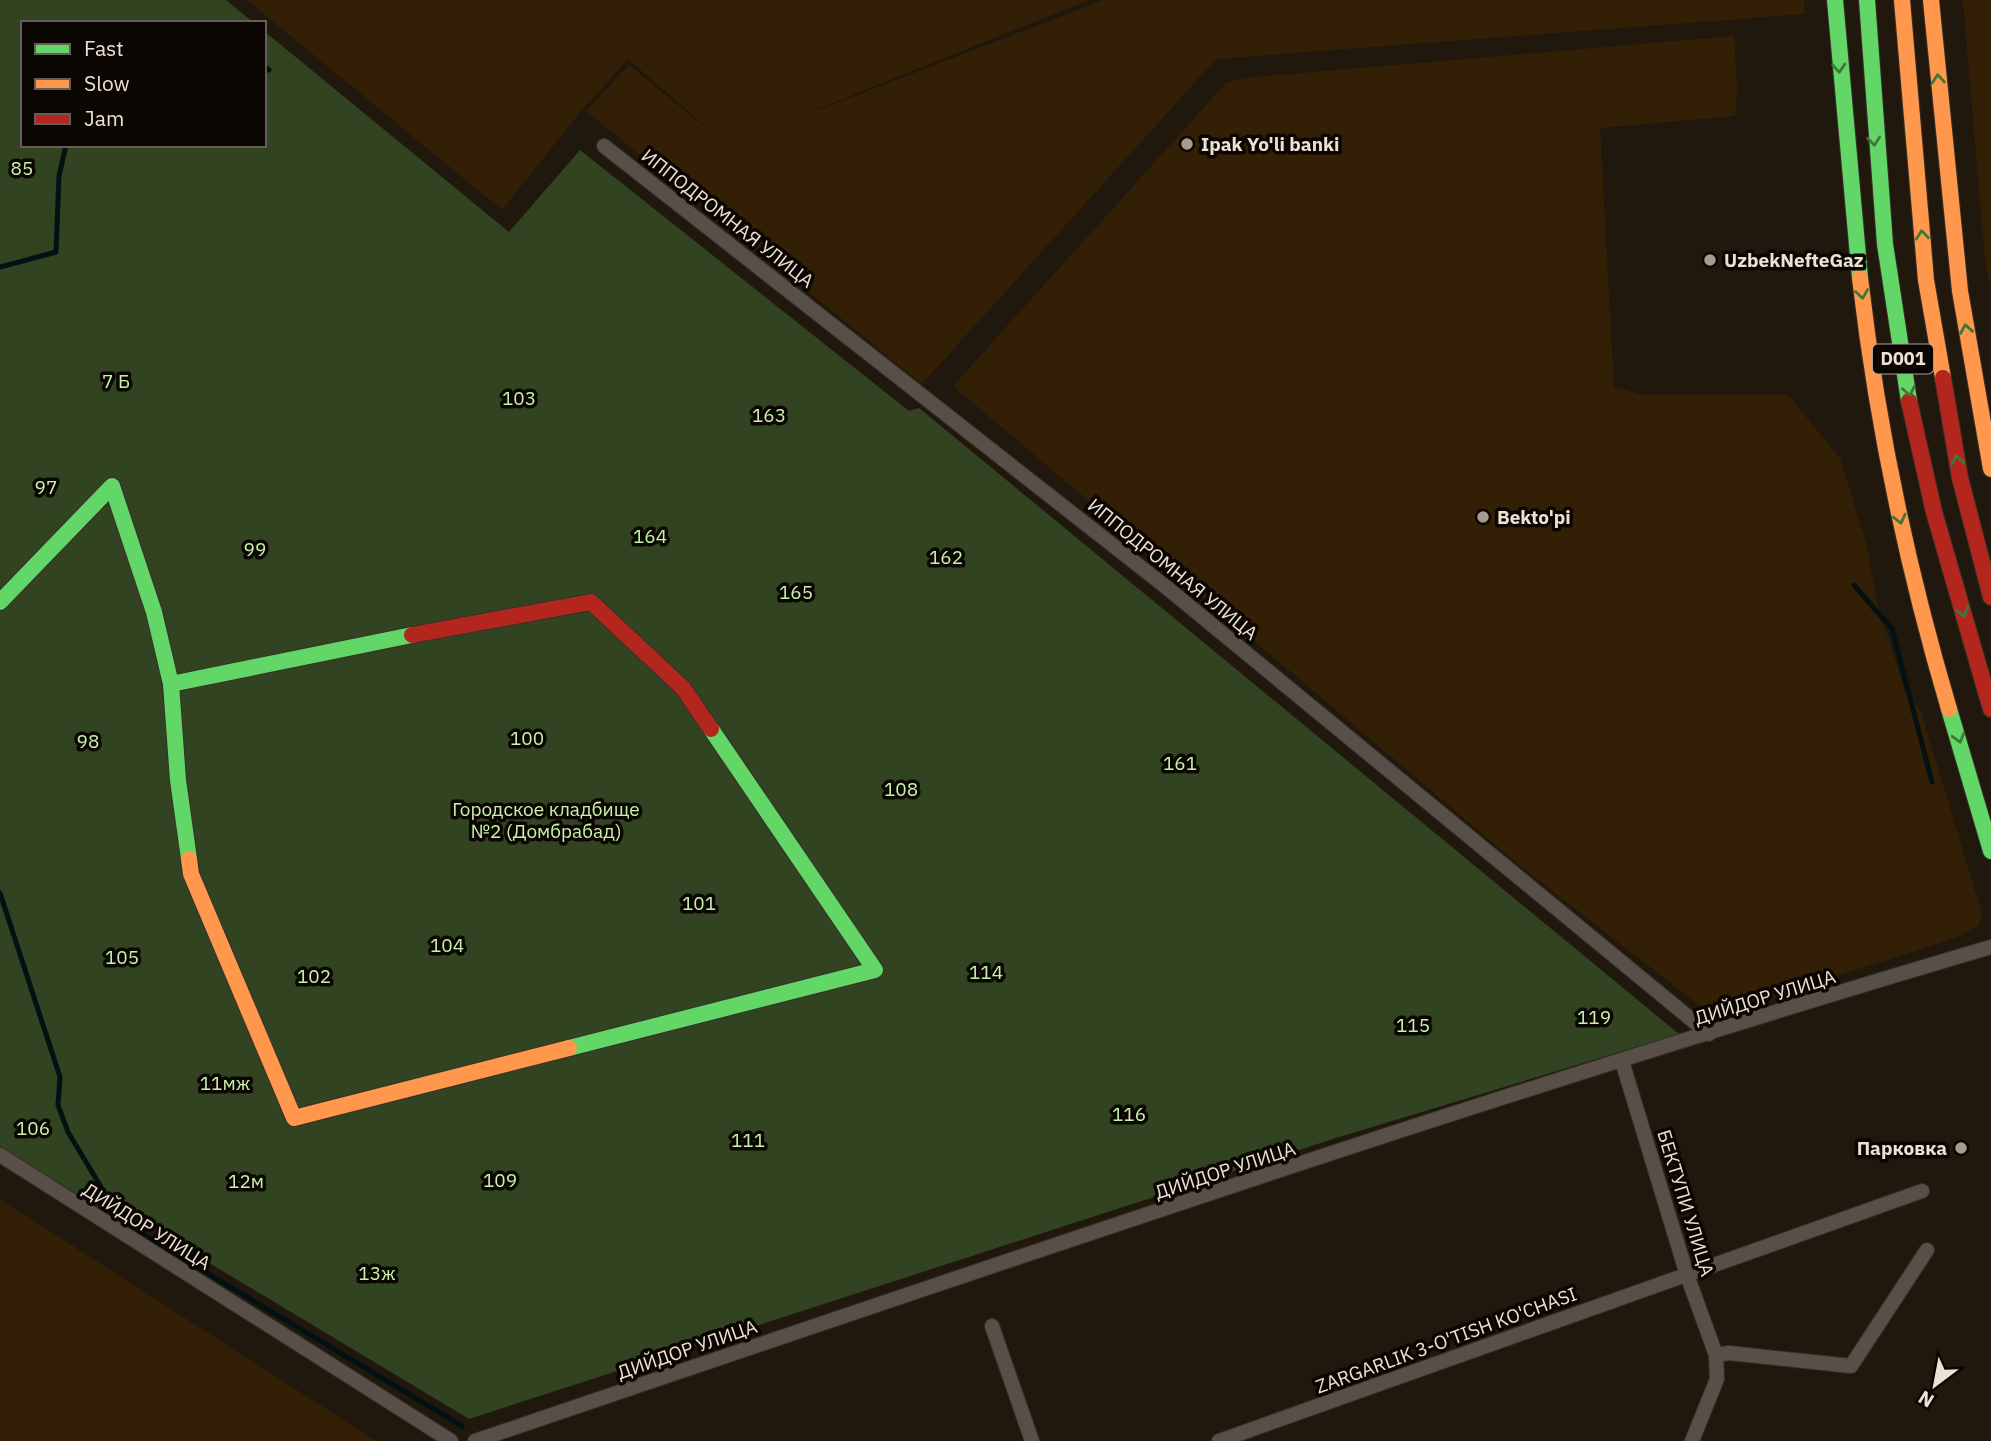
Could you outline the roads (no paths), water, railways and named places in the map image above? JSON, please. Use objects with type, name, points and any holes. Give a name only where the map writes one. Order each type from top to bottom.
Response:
[{"type":"main road","points":[[1835,0],[1841,97],[1859,275],[1889,475],[1925,623],[1991,852]]},
{"type":"main road","name":"D001","points":[[1867,0],[1871,109],[1889,286],[1926,484],[1991,709]]},
{"type":"main road","name":"D001","points":[[1902,0],[1926,280],[1960,478],[1991,597]]},
{"type":"main road","points":[[1931,0],[1960,291],[1991,469]]},
{"type":"main road","points":[[1889,286],[1926,280]]},
{"type":"main road","points":[[0,602],[112,486],[154,612],[171,684],[178,779],[191,874],[234,970],[294,1118],[875,970],[683,688],[591,602],[536,610],[171,684]]},
{"type":"street","name":"ИППОДРОМНАЯ УЛИЦА","points":[[604,146],[1166,587],[1709,1034]]},
{"type":"street","name":"ДИЙДОР УЛИЦА","points":[[475,1441],[974,1272],[1622,1061],[1991,947]]},
{"type":"street","name":"БЕКТУПИ УЛИЦА","points":[[1622,1061],[1687,1275],[1716,1355],[1717,1379],[1692,1441]]},
{"type":"street","name":"ДИЙДОР УЛИЦА","points":[[0,1155],[451,1441]]},
{"type":"street","name":"ZARGARLIK 3-O'TISH KO'CHASI","points":[[1219,1441],[1922,1191]]},
{"type":"street","points":[[1716,1355],[1729,1353],[1851,1366],[1927,1250]]},
{"type":"street","points":[[992,1326],[1032,1441]]},
{"type":"waterway","points":[[0,267],[56,252],[59,176],[66,147]]},
{"type":"waterway","points":[[1854,585],[1892,629],[1932,782]]},
{"type":"waterway","points":[[0,893],[60,1077],[58,1105],[68,1132],[122,1222],[462,1426]]},
{"type":"place","name":"Ipak Yo'li banki","points":[[1187,144]]},
{"type":"place","name":"UzbekNefteGaz","points":[[1710,260]]},
{"type":"place","name":"Bekto'pi","points":[[1483,517]]},
{"type":"place","name":"Парковка","points":[[1961,1148]]},
{"type":"park label","name":"85","points":[[22,168]]},
{"type":"park label","name":"7 Б","points":[[116,381]]},
{"type":"park label","name":"103","points":[[519,398]]},
{"type":"park label","name":"163","points":[[769,415]]},
{"type":"park label","name":"97","points":[[46,487]]},
{"type":"park label","name":"164","points":[[650,536]]},
{"type":"park label","name":"99","points":[[255,549]]},
{"type":"park label","name":"162","points":[[946,557]]},
{"type":"park label","name":"165","points":[[796,592]]},
{"type":"park label","name":"100","points":[[527,738]]},
{"type":"park label","name":"98","points":[[88,741]]},
{"type":"park label","name":"161","points":[[1180,763]]},
{"type":"park label","name":"108","points":[[901,789]]},
{"type":"park label","name":"Городское кладбище №2 (Домбрабад)","points":[[546,820]]},
{"type":"park label","name":"101","points":[[699,903]]},
{"type":"park label","name":"104","points":[[447,945]]},
{"type":"park label","name":"105","points":[[122,957]]},
{"type":"park label","name":"114","points":[[986,972]]},
{"type":"park label","name":"102","points":[[314,976]]},
{"type":"park label","name":"119","points":[[1594,1017]]},
{"type":"park label","name":"115","points":[[1413,1025]]},
{"type":"park label","name":"11мж","points":[[225,1083]]},
{"type":"park label","name":"116","points":[[1129,1114]]},
{"type":"park label","name":"106","points":[[33,1128]]},
{"type":"park label","name":"111","points":[[748,1140]]},
{"type":"park label","name":"109","points":[[500,1180]]},
{"type":"park label","name":"12м","points":[[246,1181]]},
{"type":"park label","name":"13ж","points":[[377,1273]]}]
